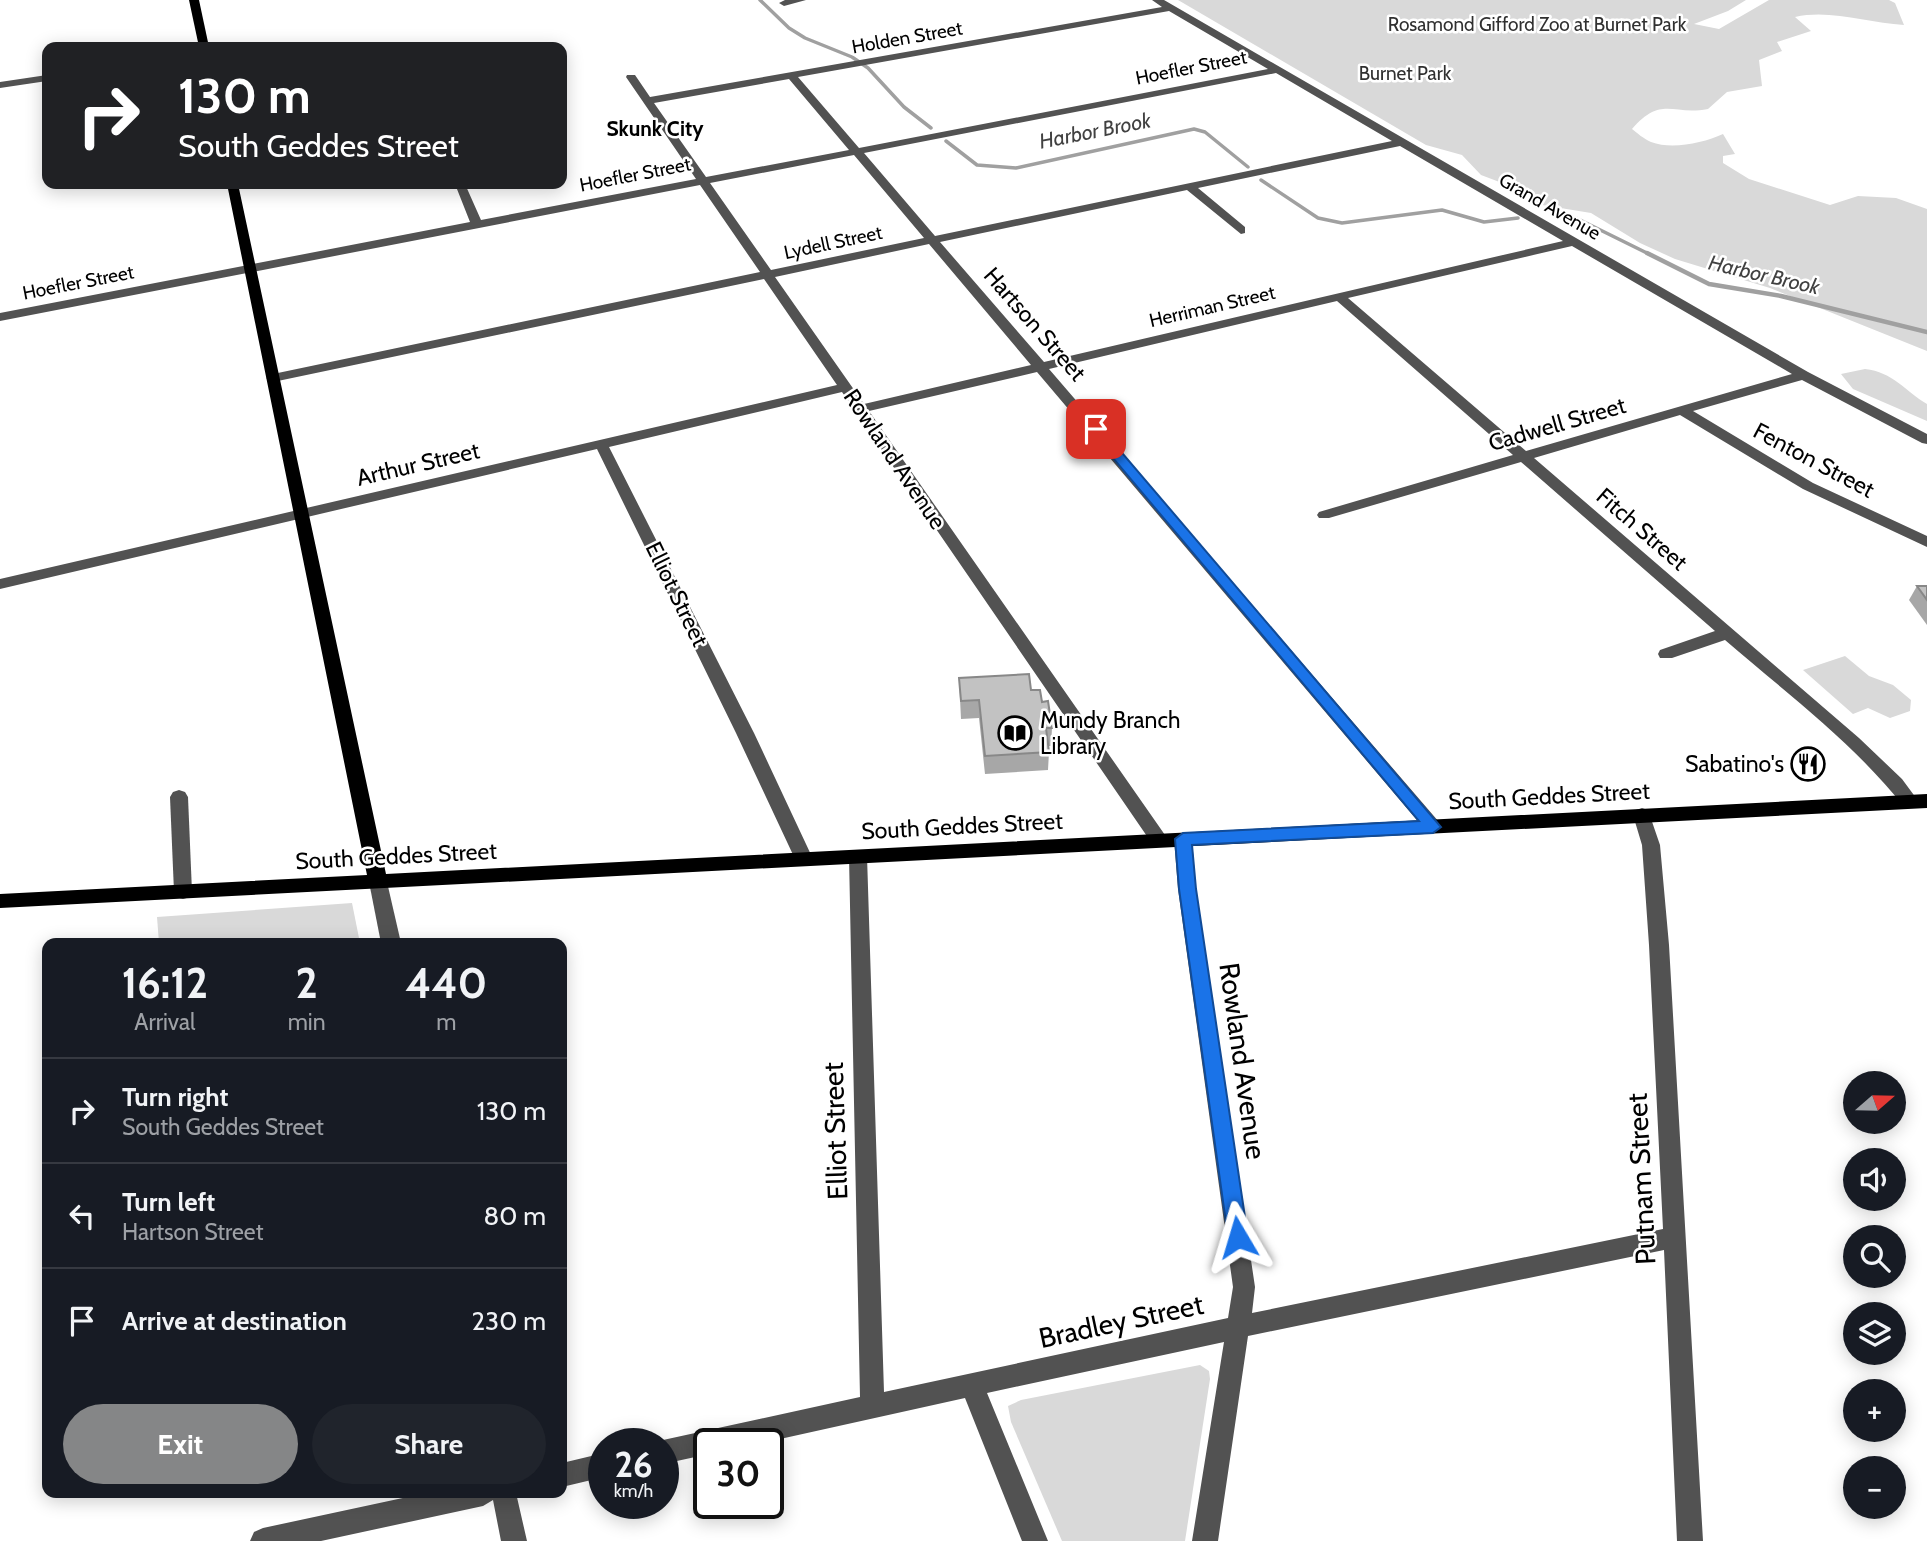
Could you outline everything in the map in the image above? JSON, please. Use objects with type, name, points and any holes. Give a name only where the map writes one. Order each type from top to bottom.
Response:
[{"type":"main road","points":[[194,0],[203,42]]},
{"type":"main road","points":[[233,189],[378,882]]},
{"type":"main road","name":"South Geddes Street","points":[[0,901],[1919,801]]},
{"type":"street","points":[[784,3],[801,0]]},
{"type":"street","name":"Grand Avenue","points":[[1157,0],[1803,375],[1927,440]]},
{"type":"street","name":"Holden Street","points":[[648,101],[1171,8]]},
{"type":"street","name":"Hoefler Street","points":[[0,317],[1277,70]]},
{"type":"street","name":"Hartson Street","points":[[791,75],[1433,827]]},
{"type":"street","name":"Rowland Avenue","points":[[631,77],[1159,840]]},
{"type":"street","points":[[0,86],[42,79]]},
{"type":"street","name":"Lydell Street","points":[[273,378],[1401,142]]},
{"type":"street","points":[[1190,187],[1241,230]]},
{"type":"street","points":[[462,189],[477,224]]},
{"type":"street","name":"Herriman Street","points":[[861,409],[1573,242]]},
{"type":"street","name":"Fitch Street","points":[[1338,296],[1853,742],[1896,784],[1919,801]]},
{"type":"street","name":"Cadwell Street","points":[[1324,515],[1803,375]]},
{"type":"street","name":"Arthur Street","points":[[0,584],[846,387]]},
{"type":"street","name":"Fenton Street","points":[[1683,411],[1808,486],[1927,542]]},
{"type":"street","name":"Elliot Street","points":[[601,445],[613,464],[727,696],[804,859]]},
{"type":"street","points":[[1666,654],[1727,634]]},
{"type":"street","points":[[179,797],[183,892]]},
{"type":"street","name":"Putnam Street","points":[[1642,816],[1651,845],[1659,944],[1690,1541]]},
{"type":"street","name":"Rowland Avenue","points":[[1183,839],[1187,889],[1244,1287],[1205,1541]]},
{"type":"street","name":"Elliot Street","points":[[858,856],[872,1405]]},
{"type":"street","points":[[378,882],[390,938]]},
{"type":"street","name":"Bradley Street","points":[[679,1448],[872,1405],[1674,1237]]},
{"type":"street","points":[[972,1385],[1035,1541]]},
{"type":"street","points":[[567,1474],[588,1469]]},
{"type":"street","points":[[263,1541],[460,1498]]},
{"type":"street","points":[[505,1498],[514,1541]]},
{"type":"green space","points":[[1178,0],[1746,0],[1728,11],[1694,24],[1719,29],[1769,0],[1889,0],[1895,3],[1904,25],[1836,15],[1795,17],[1811,31],[1777,42],[1782,51],[1759,60],[1762,86],[1727,92],[1708,109],[1660,110],[1642,119],[1632,129],[1651,142],[1668,145],[1697,143],[1723,134],[1735,154],[1723,156],[1723,163],[1749,179],[1830,205],[1858,196],[1896,198],[1927,209],[1927,351],[1770,288],[1675,259],[1640,243],[1591,213],[1536,204],[1518,189],[1481,175],[1462,155],[1426,145]]},
{"type":"green space","points":[[1865,369],[1891,378],[1927,404],[1927,421],[1853,389],[1841,374]]},
{"type":"green space","points":[[1845,656],[1869,676],[1893,685],[1911,700],[1910,711],[1890,718],[1868,708],[1853,714],[1803,670]]},
{"type":"green space","points":[[352,903],[359,938],[159,938],[157,917]]},
{"type":"green space","points":[[1200,1365],[1209,1371],[1210,1379],[1185,1541],[1062,1541],[1011,1422],[1008,1406],[1021,1400]]},
{"type":"building","points":[[1917,586],[1927,586],[1927,600]]},
{"type":"building","name":"Mundy Branch Library","points":[[1029,674],[1031,690],[1040,690],[1042,702],[1048,701],[1052,728],[1046,728],[1049,752],[985,756],[979,700],[961,701],[959,678]]},
{"type":"waterway","name":"Harbor Brook","points":[[760,0],[789,28],[805,38],[852,57],[868,68],[904,107],[931,128]]},
{"type":"waterway","name":"Harbor Brook","points":[[946,141],[977,165],[1016,168],[1194,129],[1205,132],[1248,167]]},
{"type":"waterway","name":"Harbor Brook","points":[[1261,180],[1318,218],[1342,223],[1442,210],[1484,222],[1518,218]]},
{"type":"waterway","name":"Harbor Brook","points":[[1561,218],[1576,218],[1651,255]]},
{"type":"waterway","name":"Harbor Brook","points":[[1647,253],[1651,255]]},
{"type":"waterway","name":"Harbor Brook","points":[[1651,255],[1709,284],[1781,296],[1927,332]]},
{"type":"place","name":"Mundy Branch Library","points":[[1015,733]]},
{"type":"place","name":"Sabatino's","points":[[1808,764]]},
{"type":"district","name":"Skunk City","points":[[655,129]]},
{"type":"route","points":[[1096,429],[1433,827],[1183,839],[1187,889],[1238,1237]]},
{"type":"park label","name":"Rosamond Gifford Zoo at Burnet Park","points":[[1537,24]]},
{"type":"park label","name":"Burnet Park","points":[[1405,73]]}]
